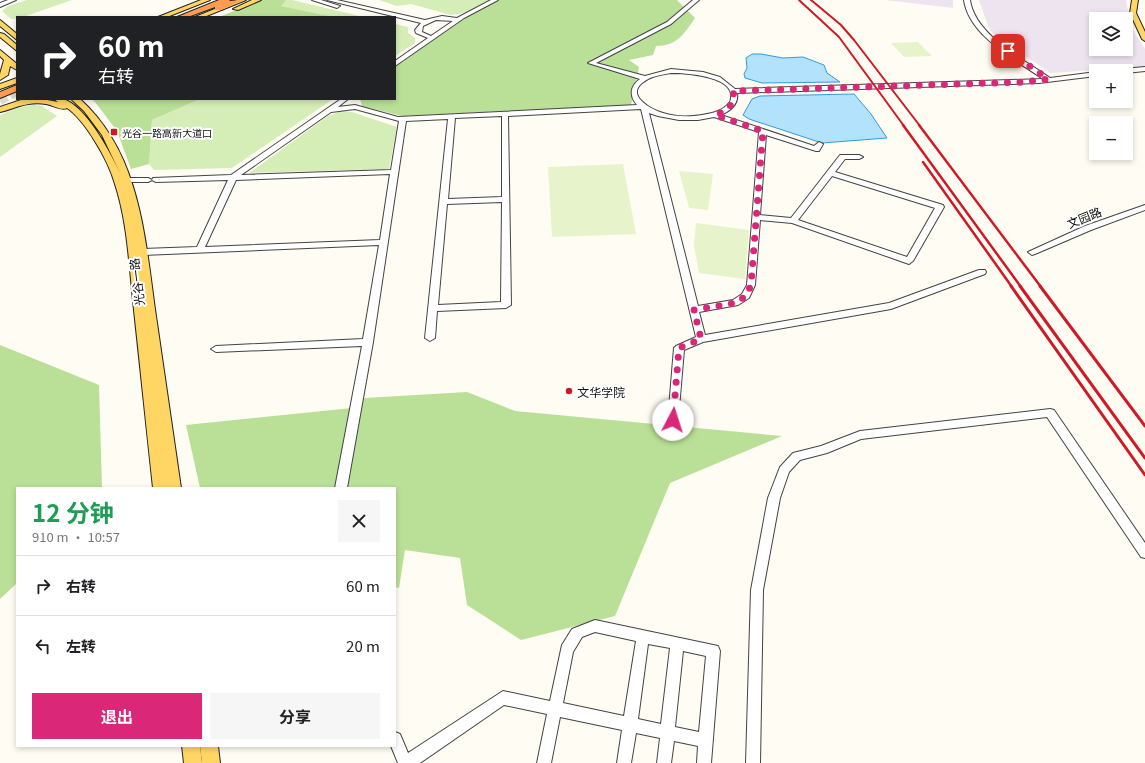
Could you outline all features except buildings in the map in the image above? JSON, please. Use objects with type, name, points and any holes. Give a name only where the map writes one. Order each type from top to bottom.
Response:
[{"type":"highway","points":[[177,16],[214,0]]},
{"type":"highway","points":[[178,16],[226,0]]},
{"type":"highway","points":[[198,16],[239,0]]},
{"type":"highway","points":[[210,16],[252,0]]},
{"type":"highway","points":[[0,88],[16,81]]},
{"type":"highway","points":[[0,97],[16,90]]},
{"type":"main road","points":[[164,16],[207,0]]},
{"type":"main road","points":[[178,16],[222,0]]},
{"type":"main road","points":[[201,16],[243,0]]},
{"type":"main road","points":[[217,16],[258,0]]},
{"type":"main road","points":[[1135,0],[1133,13],[1145,40]]},
{"type":"main road","points":[[0,16],[16,29]]},
{"type":"main road","points":[[0,22],[16,37]]},
{"type":"main road","points":[[0,34],[16,48]]},
{"type":"main road","points":[[1,53],[11,56],[16,54]]},
{"type":"main road","points":[[1,53],[16,67]]},
{"type":"main road","points":[[0,78],[4,73],[8,60]]},
{"type":"main road","points":[[0,110],[20,103],[40,100],[77,103]]},
{"type":"main road","name":"光谷一路","points":[[63,100],[77,103],[97,122],[111,143],[128,180],[143,252],[174,487]]},
{"type":"main road","name":"光谷一路","points":[[77,103],[111,163],[119,181],[126,209],[160,487]]},
{"type":"main road","points":[[191,747],[193,763]]},
{"type":"main road","points":[[209,747],[211,763]]},
{"type":"street","points":[[0,5],[12,0]]},
{"type":"street","points":[[316,0],[378,16]]},
{"type":"street","points":[[330,0],[395,16]]},
{"type":"street","points":[[396,63],[459,20],[495,0]]},
{"type":"street","points":[[644,78],[591,64],[669,23],[696,0]]},
{"type":"street","points":[[967,0],[966,6],[972,20],[985,34],[1048,79]]},
{"type":"street","points":[[396,16],[423,23]]},
{"type":"street","points":[[396,20],[423,23],[441,18],[459,20]]},
{"type":"street","points":[[423,23],[418,30],[419,33],[432,38]]},
{"type":"street","points":[[1133,70],[1145,69]]},
{"type":"street","points":[[671,71],[702,73],[721,81],[733,91],[735,99],[730,106],[715,115],[690,119],[657,114],[644,107],[636,100],[634,92],[637,85],[644,78],[671,71]]},
{"type":"street","points":[[733,91],[1015,82],[1089,75]]},
{"type":"street","points":[[200,249],[233,177],[344,100]]},
{"type":"street","points":[[329,110],[354,103],[398,119],[403,119],[644,107]]},
{"type":"street","points":[[644,107],[701,339]]},
{"type":"street","points":[[433,308],[506,305],[505,114]]},
{"type":"street","points":[[715,115],[816,149],[820,144]]},
{"type":"street","points":[[430,338],[452,117]]},
{"type":"street","points":[[341,487],[368,342],[403,119]]},
{"type":"street","points":[[694,310],[735,303],[746,296],[751,285],[763,131]]},
{"type":"street","points":[[793,221],[843,157],[859,157]]},
{"type":"street","points":[[128,180],[395,172]]},
{"type":"street","points":[[756,217],[793,221],[909,261],[940,207],[830,173]]},
{"type":"street","points":[[443,202],[506,199]]},
{"type":"street","name":"文园路","points":[[1032,252],[1088,228],[1145,207]]},
{"type":"street","points":[[143,252],[384,242]]},
{"type":"street","points":[[673,420],[679,348],[701,339],[891,306],[982,272]]},
{"type":"street","points":[[216,349],[368,342]]},
{"type":"street","points":[[753,763],[756,590],[774,498],[784,470],[797,456],[823,450],[860,435],[1050,413],[1145,553]]},
{"type":"street","points":[[544,763],[567,650],[577,634],[595,626],[713,651],[704,763]]},
{"type":"street","points":[[624,763],[643,636]]},
{"type":"street","points":[[664,763],[678,644]]},
{"type":"street","points":[[396,741],[406,763],[503,698],[706,740]]},
{"type":"shaded area","points":[[885,0],[953,0],[953,8]]},
{"type":"shaded area","points":[[979,0],[1126,0],[1128,12],[1089,12],[1089,56],[1133,56],[1133,30],[1145,49],[1145,67],[1133,68],[1133,64],[1089,64],[1089,71],[1050,73],[990,31]]},
{"type":"green space","points":[[27,0],[72,0],[26,16],[16,16],[16,19],[11,19],[2,11],[8,6]]},
{"type":"green space","points":[[261,0],[286,0],[281,6],[329,16],[221,16]]},
{"type":"green space","points":[[286,0],[292,0],[360,16],[329,16],[280,6]]},
{"type":"green space","points":[[379,0],[490,0],[469,12],[451,15],[411,4],[397,6]]},
{"type":"green space","points":[[499,0],[677,0],[695,18],[683,34],[675,41],[669,44],[656,46],[653,55],[629,60],[639,67],[631,105],[402,116],[362,106],[360,100],[396,100],[396,66],[464,19]]},
{"type":"green space","points":[[396,24],[408,27],[408,33],[415,38],[415,43],[396,55]]},
{"type":"green space","points":[[918,42],[932,56],[904,57],[891,43]]},
{"type":"green space","points":[[92,100],[198,100],[152,120],[149,164],[131,169],[117,131]]},
{"type":"green space","points":[[198,100],[332,100],[232,168],[154,170],[149,164],[152,120]]},
{"type":"green space","points":[[33,105],[42,106],[57,116],[0,157],[0,115],[16,108]]},
{"type":"green space","points":[[341,111],[352,112],[397,127],[389,169],[249,173],[328,116]]},
{"type":"green space","points":[[623,164],[636,234],[552,237],[548,167]]},
{"type":"green space","points":[[679,171],[713,174],[708,210],[689,208]]},
{"type":"green space","points":[[696,223],[749,230],[745,279],[699,273],[694,246]]},
{"type":"green space","points":[[0,345],[99,385],[102,487],[16,487],[16,584],[0,599]]},
{"type":"green space","points":[[467,392],[515,411],[782,436],[670,483],[615,616],[521,640],[467,605],[460,558],[405,550],[399,588],[396,587],[396,487],[200,487],[186,425],[352,408],[365,398]]},
{"type":"water","points":[[752,54],[783,58],[803,57],[824,65],[827,73],[840,82],[762,83],[745,78],[744,74],[747,68],[746,58]]},
{"type":"water","points":[[854,94],[871,114],[887,138],[822,143],[749,119],[743,115],[752,99],[760,96]]},
{"type":"tunnel","points":[[0,101],[16,93]]},
{"type":"railway","points":[[799,0],[839,37],[904,126]]},
{"type":"railway","points":[[811,0],[841,25],[854,40],[920,126]]},
{"type":"railway","points":[[903,125],[1021,287]]},
{"type":"railway","points":[[919,125],[1041,287]]},
{"type":"railway","points":[[923,162],[1012,287]]},
{"type":"railway","points":[[1011,286],[1145,475]]},
{"type":"railway","points":[[1020,286],[1145,458]]},
{"type":"railway","points":[[1040,286],[1145,426]]},
{"type":"place","name":"光谷一路高新大道口","points":[[114,132]]},
{"type":"place","name":"文华学院","points":[[569,391]]},
{"type":"route","points":[[673,420],[679,348],[701,339],[694,310],[735,303],[746,296],[751,285],[763,131],[715,115],[721,113],[730,106],[735,99],[733,91],[1024,82],[1048,79],[1008,51]]}]
